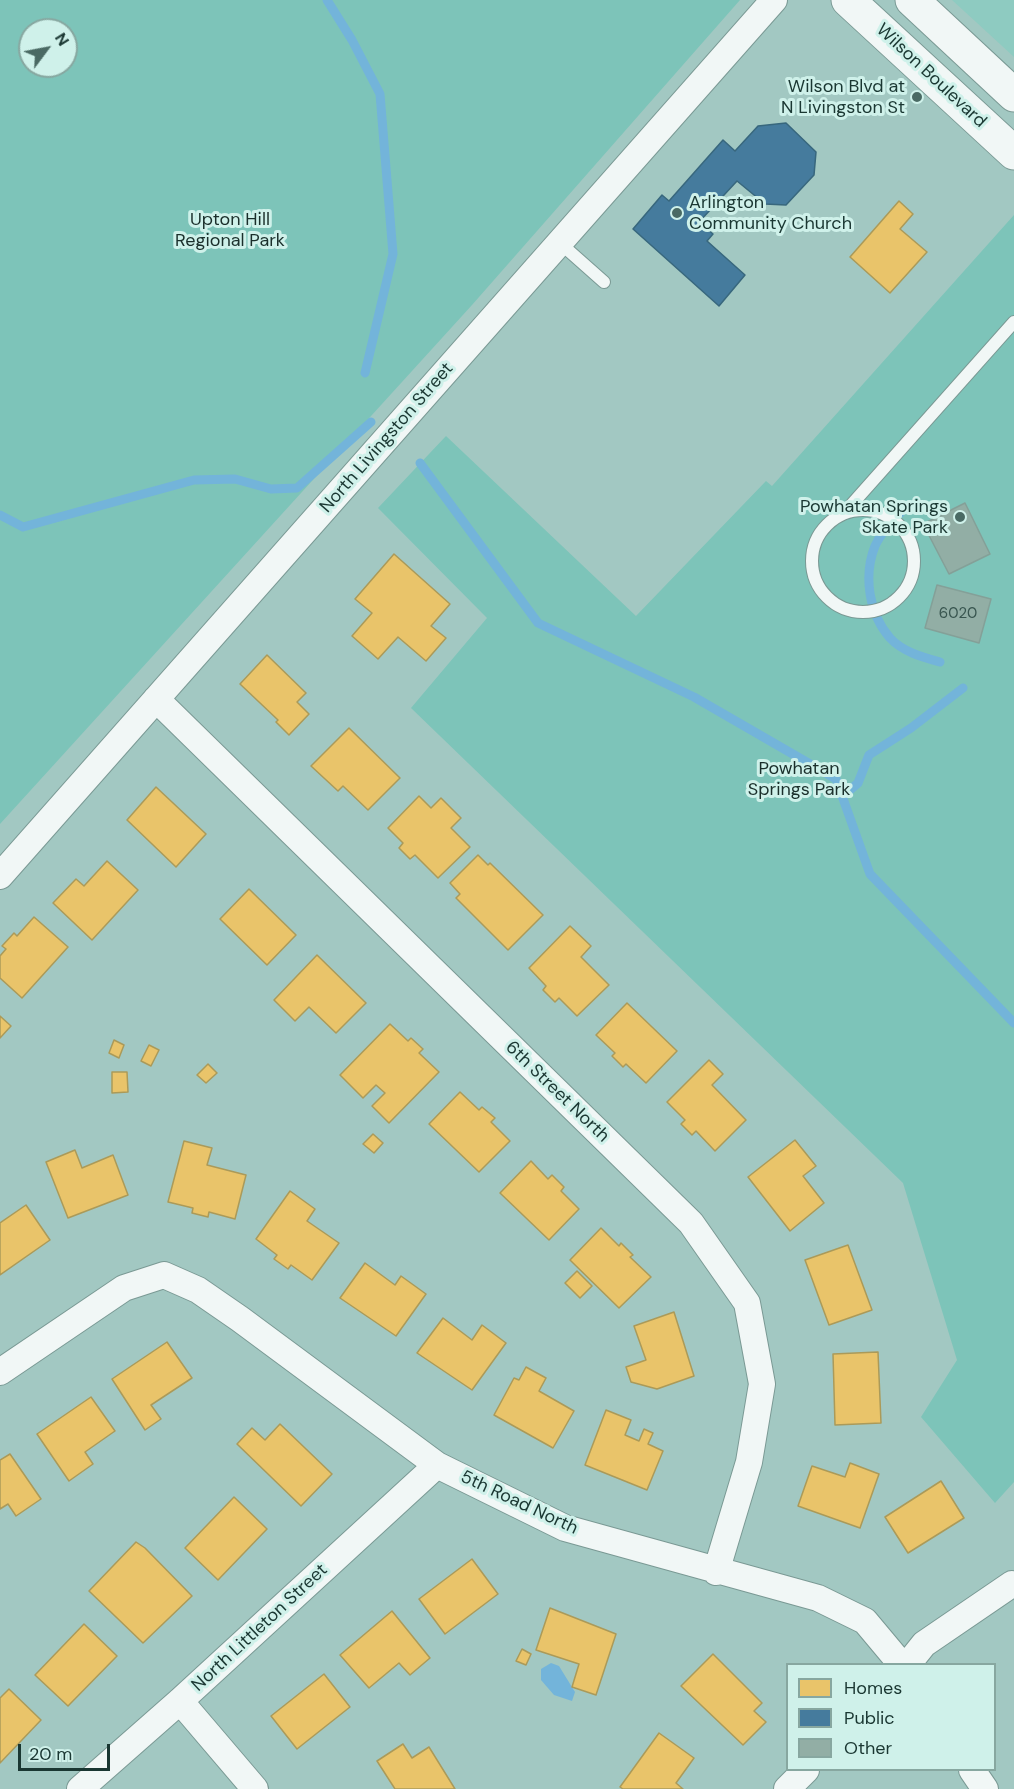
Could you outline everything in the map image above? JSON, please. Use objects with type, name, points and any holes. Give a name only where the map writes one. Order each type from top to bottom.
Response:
[{"type":"main road","name":"Wilson Boulevard","points":[[848,0],[1014,153]]},
{"type":"main road","points":[[912,0],[1012,90]]},
{"type":"street","name":"North Livingston Street","points":[[0,876],[774,0]]},
{"type":"street","name":"6th Street North","points":[[156,699],[691,1224],[747,1303],[762,1384],[749,1462],[716,1572]]},
{"type":"street","name":"5th Road North","points":[[0,1372],[124,1288],[164,1275],[198,1290],[240,1319],[437,1465],[565,1528],[716,1572],[818,1598],[865,1621],[899,1663]]},
{"type":"street","name":"North Littleton Street","points":[[80,1789],[180,1701],[437,1465]]},
{"type":"street","points":[[910,1663],[924,1644],[1012,1584]]},
{"type":"street","points":[[180,1701],[255,1789]]},
{"type":"street","points":[[787,1789],[805,1771]]},
{"type":"street","points":[[973,1771],[985,1789]]},
{"type":"lane","points":[[560,243],[604,282]]},
{"type":"lane","points":[[845,512],[862,509],[878,512],[894,520],[906,533],[913,550],[914,567],[909,584],[898,599],[884,608],[867,612],[849,611],[833,603],[822,591],[814,577],[812,562],[814,546],[820,532],[831,520],[845,512],[1014,321]]},
{"type":"shaded area","points":[[952,0],[1014,0],[1014,57],[976,22]]},
{"type":"green space","name":"Upton Hill Regional Park","points":[[0,0],[740,0],[472,305],[0,824]]},
{"type":"green space","name":"Powhatan Springs Park","points":[[1014,215],[1014,1482],[995,1503],[921,1417],[957,1360],[903,1183],[411,708],[487,618],[378,508],[446,436],[636,616],[766,481],[772,486]]},
{"type":"water","points":[[551,1663],[559,1666],[575,1692],[572,1701],[554,1695],[541,1680],[541,1669]]},
{"type":"building: Homes","points":[[899,201],[913,214],[900,229],[927,252],[890,293],[850,257]]},
{"type":"building: Homes","points":[[394,554],[450,604],[431,626],[446,638],[426,661],[398,637],[378,659],[352,636],[372,613],[355,599]]},
{"type":"building: Homes","points":[[267,655],[306,693],[297,702],[309,714],[289,735],[276,722],[278,720],[240,684]]},
{"type":"building: Homes","points":[[349,728],[400,778],[368,810],[343,786],[338,791],[311,766]]},
{"type":"building: Homes","points":[[156,787],[206,834],[176,867],[127,820]]},
{"type":"building: Homes","points":[[419,796],[431,808],[441,798],[461,818],[451,828],[470,847],[438,878],[415,855],[410,859],[399,848],[403,843],[388,828]]},
{"type":"building: Homes","points":[[478,855],[488,865],[490,863],[543,915],[508,950],[456,898],[460,894],[450,883]]},
{"type":"building: Homes","points":[[107,861],[138,890],[92,940],[53,903],[76,879],[84,886]]},
{"type":"building: Homes","points":[[249,889],[296,935],[267,965],[220,919]]},
{"type":"building: Homes","points":[[34,917],[68,947],[22,998],[0,978],[0,956],[6,949],[2,946],[14,933],[17,936]]},
{"type":"building: Homes","points":[[570,926],[591,946],[581,957],[609,985],[577,1016],[559,998],[555,1002],[543,990],[546,986],[529,968]]},
{"type":"building: Homes","points":[[317,955],[366,1003],[336,1033],[309,1007],[295,1021],[274,1000]]},
{"type":"building: Homes","points":[[627,1003],[677,1051],[646,1083],[626,1064],[623,1067],[612,1056],[615,1053],[596,1035]]},
{"type":"building: Homes","points":[[0,1016],[11,1026],[0,1038]]},
{"type":"building: Homes","points":[[390,1024],[408,1041],[411,1038],[423,1049],[419,1053],[439,1072],[389,1123],[372,1106],[385,1093],[376,1085],[363,1098],[340,1075]]},
{"type":"building: Homes","points":[[114,1040],[124,1045],[119,1058],[109,1053]]},
{"type":"building: Homes","points":[[149,1045],[159,1050],[151,1066],[141,1061]]},
{"type":"building: Homes","points":[[709,1060],[723,1074],[712,1085],[746,1120],[715,1151],[696,1131],[692,1135],[681,1124],[685,1120],[667,1102]]},
{"type":"building: Homes","points":[[208,1064],[217,1073],[206,1083],[197,1075]]},
{"type":"building: Homes","points":[[112,1072],[127,1072],[128,1092],[112,1093]]},
{"type":"building: Homes","points":[[460,1092],[479,1110],[482,1107],[495,1118],[491,1122],[510,1141],[479,1172],[429,1124]]},
{"type":"building: Homes","points":[[373,1134],[383,1143],[374,1153],[363,1144]]},
{"type":"building: Homes","points":[[795,1140],[816,1166],[803,1176],[824,1203],[790,1231],[748,1177]]},
{"type":"building: Homes","points":[[184,1141],[212,1148],[207,1165],[246,1175],[235,1219],[209,1212],[208,1217],[192,1213],[193,1208],[168,1202]]},
{"type":"building: Homes","points":[[75,1150],[82,1168],[113,1155],[128,1195],[68,1218],[46,1162]]},
{"type":"building: Homes","points":[[531,1161],[548,1179],[552,1175],[564,1187],[561,1191],[579,1209],[549,1240],[500,1193]]},
{"type":"building: Homes","points":[[290,1191],[315,1209],[307,1221],[339,1243],[312,1280],[291,1265],[288,1269],[274,1259],[277,1255],[256,1239]]},
{"type":"building: Homes","points":[[26,1205],[50,1240],[0,1275],[0,1223]]},
{"type":"building: Homes","points":[[601,1228],[619,1246],[621,1243],[633,1255],[630,1257],[651,1277],[619,1308],[570,1260]]},
{"type":"building: Homes","points":[[848,1245],[872,1310],[829,1325],[805,1260]]},
{"type":"building: Homes","points":[[365,1263],[395,1285],[401,1276],[426,1294],[396,1336],[340,1298]]},
{"type":"building: Homes","points":[[577,1271],[592,1286],[580,1298],[565,1283]]},
{"type":"building: Homes","points":[[674,1312],[694,1376],[657,1389],[631,1382],[626,1367],[646,1360],[634,1326]]},
{"type":"building: Homes","points":[[443,1318],[472,1340],[482,1325],[506,1343],[472,1390],[417,1353]]},
{"type":"building: Homes","points":[[167,1342],[192,1378],[151,1405],[161,1419],[145,1430],[112,1379]]},
{"type":"building: Homes","points":[[878,1352],[881,1423],[835,1425],[833,1354]]},
{"type":"building: Homes","points":[[526,1367],[546,1378],[539,1391],[574,1411],[553,1448],[494,1415],[514,1378],[519,1380]]},
{"type":"building: Homes","points":[[91,1397],[115,1431],[85,1452],[93,1464],[69,1481],[37,1434]]},
{"type":"building: Homes","points":[[606,1410],[631,1420],[625,1435],[639,1441],[644,1429],[653,1433],[648,1444],[663,1451],[647,1490],[585,1465]]},
{"type":"building: Homes","points":[[280,1424],[332,1474],[301,1506],[237,1444],[252,1428],[265,1440]]},
{"type":"building: Homes","points":[[10,1454],[41,1499],[16,1516],[8,1504],[0,1509],[0,1460]]},
{"type":"building: Homes","points":[[850,1463],[879,1474],[860,1528],[798,1506],[812,1466],[845,1477]]},
{"type":"building: Homes","points":[[941,1481],[964,1518],[908,1553],[885,1517]]},
{"type":"building: Homes","points":[[234,1497],[267,1529],[218,1580],[185,1548]]},
{"type":"building: Homes","points":[[136,1542],[145,1548],[192,1596],[143,1643],[89,1591]]},
{"type":"building: Homes","points":[[472,1559],[498,1594],[445,1634],[419,1599]]},
{"type":"building: Homes","points":[[550,1608],[616,1634],[596,1695],[572,1687],[579,1664],[536,1650]]},
{"type":"building: Homes","points":[[392,1611],[430,1658],[410,1675],[399,1663],[369,1688],[340,1655]]},
{"type":"building: Homes","points":[[84,1624],[117,1656],[68,1706],[35,1675]]},
{"type":"building: Homes","points":[[522,1649],[531,1654],[526,1665],[516,1661]]},
{"type":"building: Homes","points":[[713,1654],[762,1703],[754,1711],[766,1722],[743,1745],[681,1686]]},
{"type":"building: Homes","points":[[324,1674],[350,1707],[297,1749],[271,1716]]},
{"type":"building: Homes","points":[[9,1689],[41,1720],[0,1763],[0,1698]]},
{"type":"building: Homes","points":[[659,1733],[694,1758],[676,1783],[683,1789],[623,1789],[620,1787]]},
{"type":"building: Homes","points":[[403,1744],[412,1758],[429,1747],[455,1789],[395,1789],[377,1761]]},
{"type":"building: Public","name":"Arlington Community Church","points":[[786,123],[816,152],[814,175],[786,205],[765,204],[737,181],[699,222],[713,234],[707,241],[745,275],[719,306],[633,229],[662,195],[669,201],[723,140],[735,151],[758,126]]},
{"type":"building: Other","points":[[965,503],[990,554],[949,574],[923,524]]},
{"type":"building: Other","points":[[937,585],[991,599],[979,643],[925,628]]},
{"type":"waterway","points":[[327,0],[352,40],[380,94],[393,254],[365,373]]},
{"type":"waterway","points":[[0,515],[23,527],[194,480],[235,479],[271,489],[297,488],[371,422]]},
{"type":"waterway","points":[[420,463],[538,623],[694,697],[836,779],[870,874],[1014,1023]]},
{"type":"waterway","points":[[903,510],[880,536],[875,546],[869,570],[870,594],[877,618],[895,643],[913,653],[940,662]]},
{"type":"waterway","points":[[842,797],[858,783],[869,755],[911,728],[963,688]]},
{"type":"place","name":"Wilson Blvd at N Livingston St","points":[[917,97]]},
{"type":"place","name":"Arlington Community Church","points":[[677,213]]},
{"type":"place","name":"Powhatan Springs Skate Park","points":[[960,517]]}]
